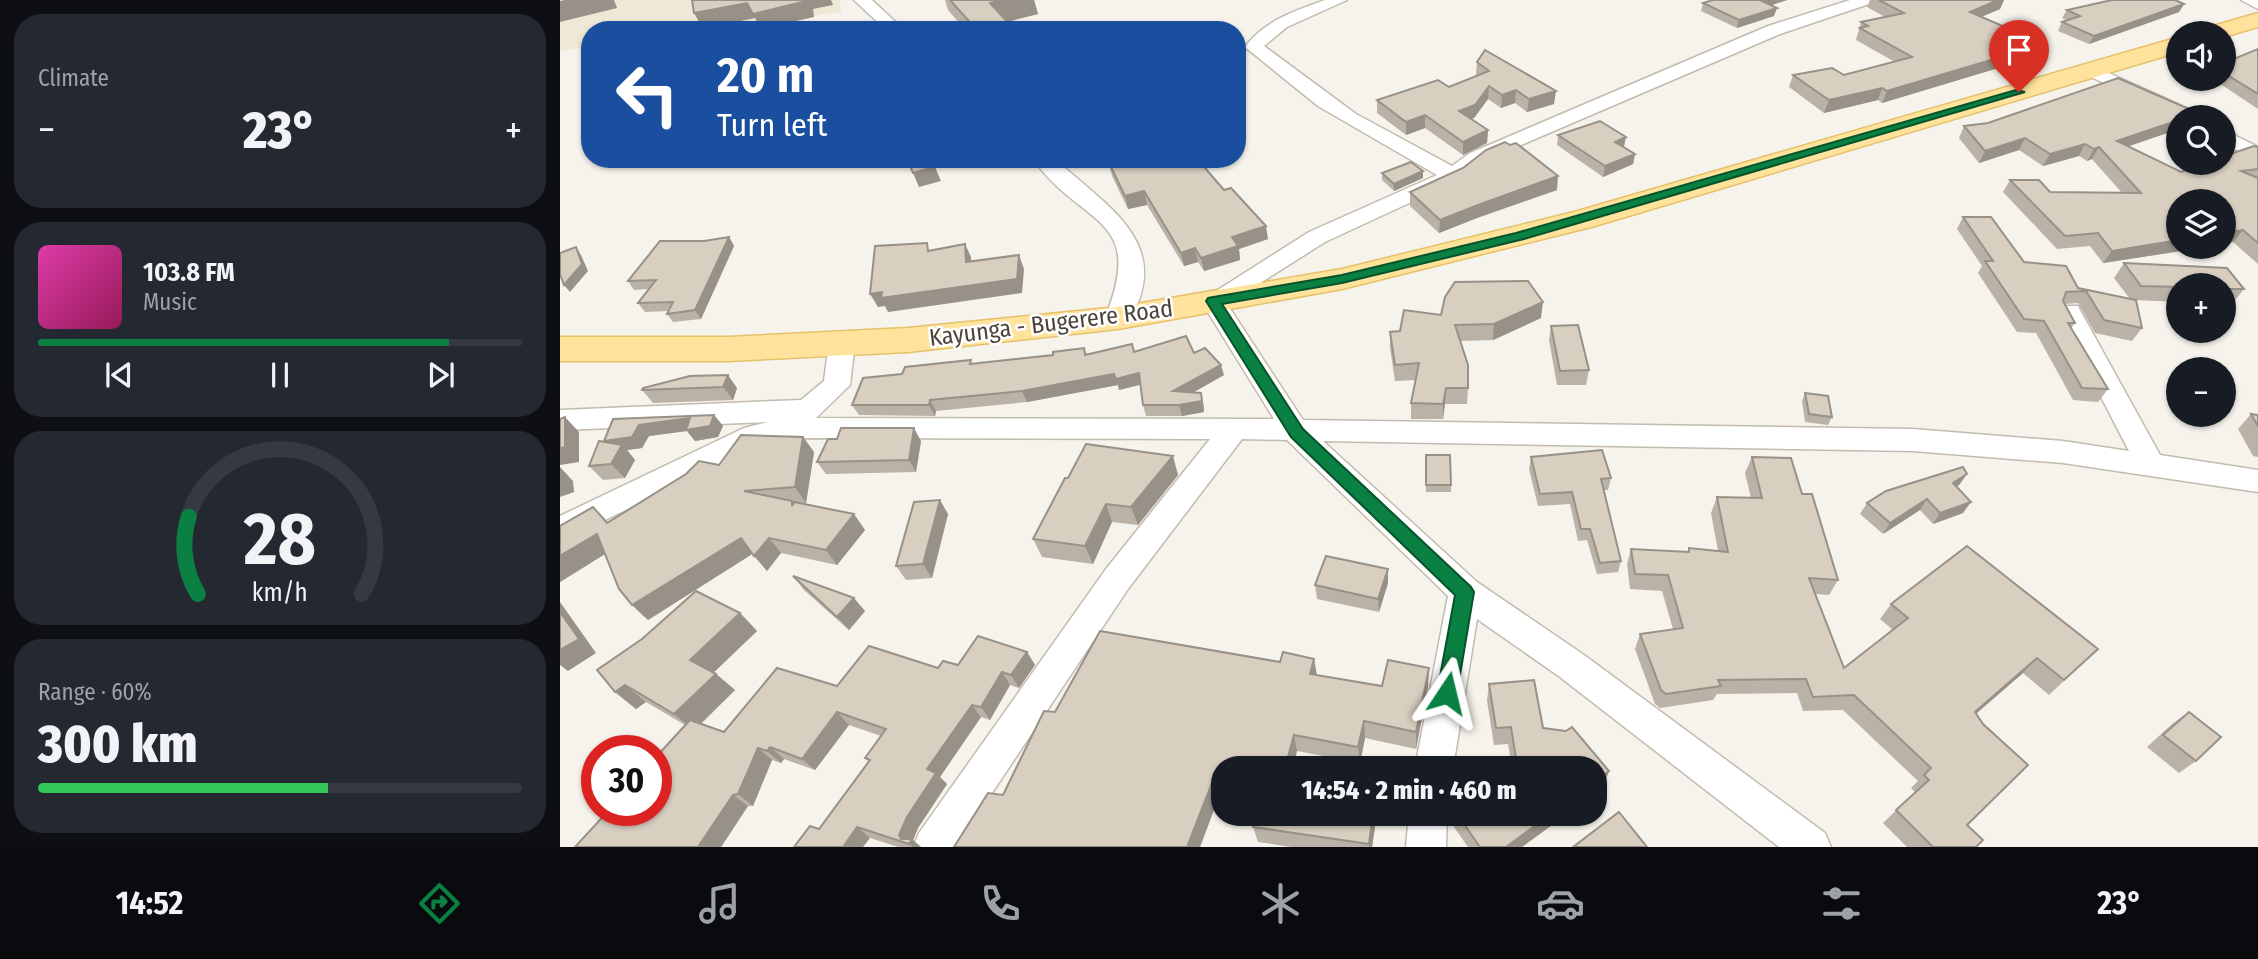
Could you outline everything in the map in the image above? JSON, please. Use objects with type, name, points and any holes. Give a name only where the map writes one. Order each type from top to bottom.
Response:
[{"type":"main road","points":[[2236,23],[2254,15]]},
{"type":"main road","name":"Kayunga - Bugerere Road","points":[[560,349],[729,349],[943,337],[1118,318],[1342,279],[1519,236],[2166,48]]},
{"type":"street","points":[[862,0],[886,21]]},
{"type":"street","points":[[1339,0],[1272,30],[1260,37],[1254,47],[1285,75],[1321,99],[1398,147],[1454,175]]},
{"type":"street","points":[[1796,0],[1820,13]]},
{"type":"street","points":[[1811,847],[1572,666],[1465,592],[1297,433],[1218,299],[1317,237],[1454,175],[1477,157],[1820,13],[1866,0]]},
{"type":"street","points":[[2093,71],[2166,105]]},
{"type":"street","points":[[2236,143],[2258,155]]},
{"type":"street","points":[[1053,168],[1125,236],[1133,250],[1135,271],[1118,318]]},
{"type":"street","points":[[2069,312],[2150,463]]},
{"type":"street","points":[[786,428],[837,385],[842,343]]},
{"type":"street","points":[[560,420],[808,410]]},
{"type":"street","points":[[560,530],[754,436],[786,428],[1234,429],[1297,433],[1913,440],[2063,452],[2258,481]]},
{"type":"street","points":[[933,847],[1117,579],[1234,429]]},
{"type":"street","points":[[1436,756],[1465,592]]},
{"type":"street","points":[[1426,847],[1427,826]]},
{"type":"shaded area","points":[[560,0],[840,0],[841,12],[777,21],[581,21],[581,48],[560,51]]},
{"type":"building","points":[[692,0],[807,1],[753,14],[747,3],[694,13]]},
{"type":"building","points":[[950,0],[1002,0],[990,3],[1007,21],[969,21]]},
{"type":"building","points":[[1713,0],[1766,0],[1762,1],[1777,8],[1739,20],[1703,3]]},
{"type":"building","points":[[1879,0],[1998,0],[1970,12],[2044,44],[1887,91],[1882,88],[1829,100],[1793,75],[1832,68],[1844,75],[1912,57],[1860,28],[1868,26],[1861,22],[1904,13]]},
{"type":"building","points":[[2112,0],[2175,0],[2184,4],[2094,36],[2062,22],[2080,16],[2067,10]]},
{"type":"building","points":[[2258,49],[2258,94],[2236,80],[2236,58]]},
{"type":"building","points":[[1485,50],[1556,91],[1529,99],[1516,90],[1502,95],[1489,86],[1475,105],[1459,111],[1488,130],[1463,142],[1425,115],[1406,122],[1377,100],[1438,80],[1449,87],[1489,71],[1477,62]]},
{"type":"building","points":[[2118,78],[2180,105],[2166,105],[2166,124],[2117,141],[2166,165],[2166,175],[2236,175],[2236,152],[2258,147],[2258,169],[2241,171],[2258,178],[2258,243],[2243,230],[2236,231],[2236,189],[2166,189],[2166,242],[2112,251],[2098,233],[2065,236],[2010,180],[2039,180],[2050,192],[2141,193],[2099,147],[2094,149],[2085,144],[2050,154],[2025,138],[1985,151],[1964,126],[1988,123]]},
{"type":"building","points":[[1600,121],[1626,137],[1615,142],[1635,154],[1605,166],[1558,135]]},
{"type":"building","points":[[1505,142],[1510,145],[1516,143],[1558,176],[1440,220],[1410,192],[1463,168],[1486,150]]},
{"type":"building","points":[[1411,162],[1423,171],[1394,184],[1382,173]]},
{"type":"building","points":[[911,168],[931,168],[913,173]]},
{"type":"building","points":[[1111,168],[1205,168],[1224,190],[1231,188],[1266,226],[1232,237],[1238,246],[1201,258],[1195,248],[1181,253],[1144,191],[1125,196]]},
{"type":"building","points":[[1963,217],[1991,217],[2024,262],[2066,266],[2078,288],[2136,300],[2142,328],[2104,320],[2086,291],[2066,292],[2063,301],[2075,323],[2068,323],[2108,389],[2082,388],[2044,321],[2024,319],[1985,261],[1993,261]]},
{"type":"building","points":[[729,237],[695,310],[667,314],[673,302],[638,303],[656,280],[628,281],[660,241],[704,241]]},
{"type":"building","points":[[927,243],[928,251],[965,244],[966,262],[1019,255],[1017,279],[881,298],[882,292],[870,294],[875,246]]},
{"type":"building","points":[[576,247],[582,264],[564,285],[560,274],[560,253]]},
{"type":"building","points":[[2124,263],[2227,268],[2231,273],[2166,273],[2166,287],[2141,286]]},
{"type":"building","points":[[2236,279],[2244,289],[2236,289]]},
{"type":"building","points":[[1528,281],[1543,302],[1494,324],[1455,325],[1468,365],[1468,388],[1446,388],[1443,404],[1411,403],[1419,363],[1395,365],[1390,332],[1400,331],[1404,310],[1441,315],[1445,297],[1455,282]]},
{"type":"building","points":[[1578,325],[1589,370],[1560,371],[1551,326]]},
{"type":"building","points":[[1186,336],[1194,353],[1205,348],[1221,365],[1173,391],[1201,393],[1202,401],[1179,405],[1143,405],[1139,373],[1116,379],[1114,374],[1022,391],[930,400],[929,405],[852,405],[863,378],[902,374],[905,367],[971,360],[970,364],[1053,355],[1053,352],[1084,348],[1085,355],[1132,344],[1134,352]]},
{"type":"building","points":[[728,375],[723,387],[642,390],[690,376]]},
{"type":"building","points":[[1805,393],[1828,396],[1832,417],[1809,414]]},
{"type":"building","points":[[2251,414],[2258,415],[2258,426]]},
{"type":"building","points":[[714,415],[710,426],[686,430],[690,418],[639,425],[632,437],[604,441],[613,419]]},
{"type":"building","points":[[565,417],[565,447],[560,448],[560,419]]},
{"type":"building","points":[[841,428],[914,428],[909,460],[817,462],[828,439],[837,439]]},
{"type":"building","points":[[741,435],[803,437],[795,487],[744,491],[792,501],[792,506],[794,502],[854,514],[826,550],[769,538],[754,556],[741,538],[632,605],[619,589],[597,534],[560,556],[560,526],[593,507],[607,523],[686,474],[699,461],[719,465]]},
{"type":"building","points":[[599,441],[622,445],[611,464],[589,466]]},
{"type":"building","points":[[1086,444],[1173,456],[1131,507],[1106,504],[1085,546],[1033,539],[1065,478],[1068,478]]},
{"type":"building","points":[[1602,450],[1611,478],[1601,479],[1621,561],[1600,563],[1590,529],[1581,529],[1572,492],[1540,494],[1531,457]]},
{"type":"building","points":[[1426,455],[1450,455],[1451,485],[1426,485]]},
{"type":"building","points":[[1752,457],[1791,458],[1802,494],[1812,494],[1838,580],[1809,578],[1844,668],[1908,618],[1891,604],[1967,546],[2098,649],[2064,680],[2037,658],[1975,712],[1983,724],[2028,765],[1967,825],[1983,840],[1976,847],[1933,847],[1896,810],[1929,780],[1924,775],[1931,768],[1854,695],[1813,697],[1806,679],[1718,680],[1721,686],[1666,694],[1661,690],[1640,634],[1683,628],[1668,575],[1635,574],[1631,549],[1689,552],[1689,548],[1728,552],[1717,497],[1762,498]]},
{"type":"building","points":[[1963,467],[1967,474],[1953,483],[1971,502],[1940,513],[1927,499],[1890,523],[1867,503],[1886,491]]},
{"type":"building","points":[[940,500],[923,564],[896,566],[914,502]]},
{"type":"building","points":[[1326,556],[1388,569],[1378,599],[1315,585]]},
{"type":"building","points":[[793,576],[854,598],[837,617]]},
{"type":"building","points":[[696,591],[740,613],[690,660],[716,674],[674,714],[625,685],[615,692],[597,670],[642,639]]},
{"type":"building","points":[[560,612],[579,639],[560,650]]},
{"type":"building","points":[[1100,631],[1280,662],[1283,652],[1314,659],[1310,674],[1382,686],[1388,660],[1429,668],[1416,732],[1364,721],[1358,747],[1294,735],[1288,756],[1211,756],[1211,786],[1187,847],[954,847],[988,793],[1003,795],[1044,711],[1055,712]]},
{"type":"building","points":[[978,636],[1027,652],[1011,675],[1002,672],[981,707],[972,705],[927,769],[936,773],[907,817],[899,835],[901,839],[912,839],[909,844],[857,827],[843,847],[794,847],[810,826],[819,829],[870,760],[865,758],[886,729],[837,712],[802,759],[770,747],[767,751],[758,748],[738,794],[733,795],[698,847],[575,847],[594,826],[672,826],[672,740],[690,720],[724,732],[777,668],[837,686],[869,646],[938,668],[943,661],[958,665]]},
{"type":"building","points":[[1534,680],[1543,728],[1566,731],[1572,727],[1596,756],[1516,756],[1511,727],[1496,728],[1489,684]]},
{"type":"building","points":[[2189,712],[2221,737],[2196,761],[2163,735]]},
{"type":"building","points":[[1619,812],[1647,847],[1573,847],[1601,826],[1607,826],[1607,821]]},
{"type":"building","points":[[1253,826],[1371,826],[1369,844]]},
{"type":"building","points":[[1465,826],[1535,826],[1506,847],[1480,847]]},
{"type":"route","points":[[1447,693],[1465,592],[1297,433],[1213,301],[1342,279],[1519,236],[2019,92]]}]
